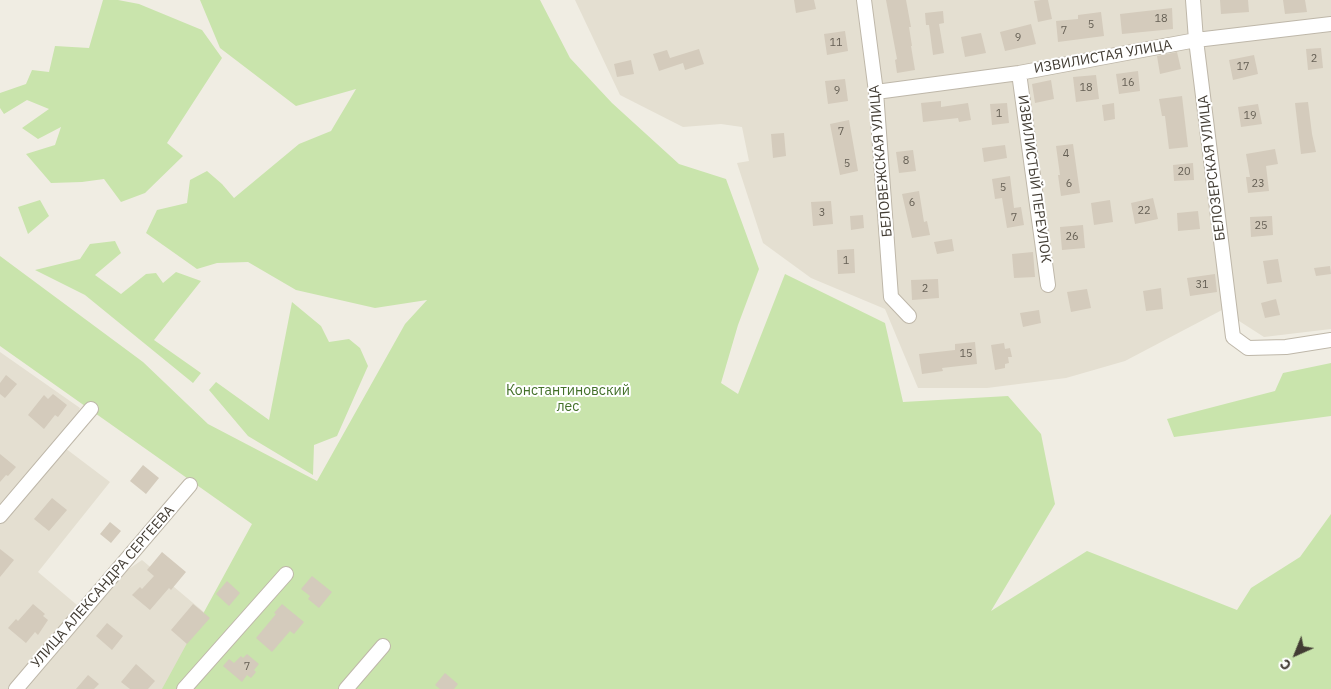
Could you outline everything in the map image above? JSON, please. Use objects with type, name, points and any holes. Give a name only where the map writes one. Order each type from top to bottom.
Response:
[{"type":"street","name":"БЕЛОВЕЖСКАЯ УЛИЦА","points":[[864,0],[876,92],[891,297],[909,316]]},
{"type":"street","name":"БЕЛОЗЕРСКАЯ УЛИЦА","points":[[1193,0],[1196,40],[1233,337],[1248,348],[1286,347],[1331,340]]},
{"type":"street","name":"ИЗВИЛИСТАЯ УЛИЦА","points":[[876,92],[1019,73],[1196,40],[1331,24]]},
{"type":"street","name":"ИЗВИЛИСТЫЙ ПЕРЕУЛОК","points":[[1019,73],[1048,285]]},
{"type":"street","points":[[0,516],[91,409]]},
{"type":"street","name":"УЛИЦА АЛЕКСАНДРА СЕРГЕЕВА","points":[[16,689],[190,485]]},
{"type":"street","points":[[184,689],[286,574]]},
{"type":"street","points":[[346,689],[383,646]]},
{"type":"shaded area","points":[[575,0],[1331,0],[1331,329],[1264,337],[1222,310],[1125,361],[1066,378],[987,388],[918,388],[885,309],[811,278],[763,243],[737,163],[749,161],[742,127],[721,124],[683,127],[620,95]]},
{"type":"shaded area","points":[[0,352],[80,408],[65,448],[110,482],[38,572],[77,605],[142,560],[224,629],[175,689],[0,689]]},
{"type":"green space","points":[[103,0],[118,0],[139,4],[202,30],[222,58],[167,143],[183,156],[145,193],[121,202],[104,179],[51,183],[26,154],[55,145],[61,127],[38,139],[22,128],[49,109],[27,100],[4,114],[0,108],[0,93],[26,84],[32,70],[49,72],[55,46],[89,48]]},
{"type":"green space","name":"Константиновский лес","points":[[200,0],[540,0],[570,58],[612,103],[679,164],[726,179],[759,269],[738,325],[721,383],[738,394],[785,274],[885,323],[903,402],[1008,396],[1041,434],[1055,504],[991,611],[1087,551],[1237,610],[1251,588],[1300,557],[1331,514],[1331,689],[162,689],[252,524],[0,346],[0,256],[143,362],[208,424],[317,481],[405,324],[427,300],[375,308],[296,290],[248,262],[217,263],[197,269],[146,233],[157,210],[187,203],[190,180],[207,171],[234,198],[299,144],[331,131],[356,89],[296,106],[220,48]]},
{"type":"green space","points":[[40,200],[49,216],[28,234],[18,207]]},
{"type":"green space","points":[[115,241],[121,253],[95,275],[121,294],[146,274],[156,273],[163,283],[176,272],[201,281],[154,340],[201,373],[193,383],[85,295],[35,270],[80,259],[90,244]]},
{"type":"green space","points":[[292,302],[321,326],[329,342],[349,339],[360,348],[368,366],[337,436],[314,445],[313,475],[248,436],[209,390],[216,382],[269,420]]},
{"type":"green space","points":[[1331,363],[1331,416],[1174,437],[1167,419],[1275,391],[1283,373]]},
{"type":"building","points":[[794,0],[814,0],[816,9],[796,13]]},
{"type":"building","points":[[886,0],[906,0],[911,27],[909,27],[915,70],[897,73],[895,60],[897,59]]},
{"type":"building","points":[[1048,0],[1052,19],[1038,22],[1034,1]]},
{"type":"building","points":[[1220,0],[1248,0],[1249,12],[1221,14]]},
{"type":"building","points":[[1283,0],[1305,0],[1307,12],[1285,14]]},
{"type":"building","points":[[1172,8],[1173,29],[1122,34],[1120,14]]},
{"type":"building","points":[[943,11],[944,23],[939,24],[944,53],[933,55],[929,25],[926,25],[925,13]]},
{"type":"building","points":[[1101,12],[1104,36],[1058,42],[1056,21],[1078,19],[1078,15]]},
{"type":"building","points":[[1031,24],[1036,44],[1005,51],[1000,32]]},
{"type":"building","points":[[845,31],[848,51],[827,55],[824,34]]},
{"type":"building","points":[[981,33],[986,53],[965,57],[961,37]]},
{"type":"building","points":[[1321,48],[1323,68],[1308,70],[1306,49]]},
{"type":"building","points":[[699,49],[704,64],[685,70],[683,63],[659,71],[653,54],[667,50],[670,58]]},
{"type":"building","points":[[1177,52],[1181,69],[1160,74],[1157,56]]},
{"type":"building","points":[[1254,55],[1258,74],[1233,80],[1229,60]]},
{"type":"building","points":[[631,60],[634,74],[617,77],[614,64]]},
{"type":"building","points":[[1138,71],[1140,91],[1119,94],[1116,74]]},
{"type":"building","points":[[1096,75],[1099,99],[1076,102],[1073,77]]},
{"type":"building","points":[[845,79],[848,101],[828,104],[825,81]]},
{"type":"building","points":[[1051,80],[1054,99],[1035,103],[1032,84]]},
{"type":"building","points":[[1182,96],[1188,147],[1169,149],[1165,116],[1162,116],[1159,99]]},
{"type":"building","points":[[941,101],[941,107],[968,103],[971,120],[959,122],[958,118],[923,122],[921,103]]},
{"type":"building","points":[[1308,102],[1316,152],[1301,154],[1295,103]]},
{"type":"building","points":[[1007,103],[1009,123],[992,125],[990,104]]},
{"type":"building","points":[[1114,103],[1115,119],[1104,121],[1102,105]]},
{"type":"building","points":[[1258,104],[1262,124],[1241,127],[1238,107]]},
{"type":"building","points":[[849,120],[858,171],[840,175],[830,124]]},
{"type":"building","points":[[784,133],[786,156],[773,158],[771,134]]},
{"type":"building","points":[[1073,144],[1080,193],[1061,196],[1056,146]]},
{"type":"building","points":[[1005,145],[1007,158],[984,162],[982,148]]},
{"type":"building","points":[[1275,149],[1278,164],[1266,166],[1269,191],[1248,193],[1246,177],[1250,177],[1246,154]]},
{"type":"building","points":[[913,150],[916,171],[899,173],[896,152]]},
{"type":"building","points":[[1193,163],[1194,180],[1174,181],[1173,165]]},
{"type":"building","points":[[1010,176],[1014,208],[1021,207],[1024,225],[1007,228],[1002,198],[995,199],[992,179]]},
{"type":"building","points":[[919,191],[924,222],[927,221],[930,235],[912,238],[902,194]]},
{"type":"building","points":[[1153,198],[1158,219],[1135,224],[1131,203]]},
{"type":"building","points":[[1110,200],[1113,222],[1094,225],[1091,203]]},
{"type":"building","points":[[831,201],[833,224],[813,226],[811,202]]},
{"type":"building","points":[[1198,211],[1200,229],[1178,231],[1177,213]]},
{"type":"building","points":[[863,215],[864,228],[851,230],[850,216]]},
{"type":"building","points":[[1272,216],[1273,235],[1251,237],[1250,217]]},
{"type":"building","points":[[1083,225],[1085,248],[1062,250],[1060,227]]},
{"type":"building","points":[[952,239],[954,251],[937,254],[934,242]]},
{"type":"building","points":[[854,249],[855,273],[838,274],[837,250]]},
{"type":"building","points":[[1033,252],[1035,277],[1014,278],[1012,254]]},
{"type":"building","points":[[1278,259],[1282,282],[1267,284],[1263,261]]},
{"type":"building","points":[[1330,266],[1331,274],[1316,276],[1314,268]]},
{"type":"building","points":[[1215,274],[1217,292],[1190,296],[1187,278]]},
{"type":"building","points":[[938,279],[939,298],[912,300],[911,280]]},
{"type":"building","points":[[1161,288],[1163,309],[1146,311],[1143,291]]},
{"type":"building","points":[[1087,289],[1091,308],[1071,312],[1067,292]]},
{"type":"building","points":[[1276,299],[1280,315],[1265,318],[1261,303]]},
{"type":"building","points":[[1039,310],[1041,323],[1023,327],[1020,313]]},
{"type":"building","points":[[975,342],[977,364],[942,368],[943,371],[922,374],[919,354],[955,350],[955,344]]},
{"type":"building","points":[[1004,343],[1005,349],[1010,348],[1012,357],[1008,357],[1009,363],[1005,364],[1005,368],[995,370],[991,345]]},
{"type":"building","points":[[6,375],[17,384],[5,398],[0,394],[0,383]]},
{"type":"building","points":[[53,394],[67,405],[58,417],[55,415],[44,429],[28,415],[44,395],[48,399]]},
{"type":"building","points":[[0,454],[16,467],[0,482]]},
{"type":"building","points":[[143,465],[159,478],[146,494],[130,481]]},
{"type":"building","points":[[52,498],[67,510],[49,531],[34,519]]},
{"type":"building","points":[[110,522],[121,531],[111,543],[100,534]]},
{"type":"building","points":[[0,549],[14,560],[0,577]]},
{"type":"building","points":[[162,552],[186,572],[150,610],[132,595],[140,587],[142,589],[154,576],[147,570]]},
{"type":"building","points":[[312,576],[332,592],[319,608],[308,599],[310,596],[301,589]]},
{"type":"building","points":[[227,581],[240,593],[229,606],[216,594]]},
{"type":"building","points":[[33,604],[45,614],[43,616],[48,620],[38,635],[35,632],[26,643],[8,628],[16,619],[18,621]]},
{"type":"building","points":[[193,604],[210,618],[187,644],[171,630]]},
{"type":"building","points":[[282,604],[304,622],[294,634],[290,631],[272,652],[256,638]]},
{"type":"building","points":[[107,623],[123,636],[112,650],[96,636]]},
{"type":"building","points":[[247,654],[259,664],[251,678],[247,675],[242,682],[223,666],[229,659],[234,663],[241,656],[243,658]]},
{"type":"building","points":[[136,664],[155,681],[148,689],[130,689],[121,682]]},
{"type":"building","points":[[445,673],[458,684],[454,689],[440,689],[435,685]]},
{"type":"building","points":[[88,675],[99,684],[94,689],[76,689]]}]
